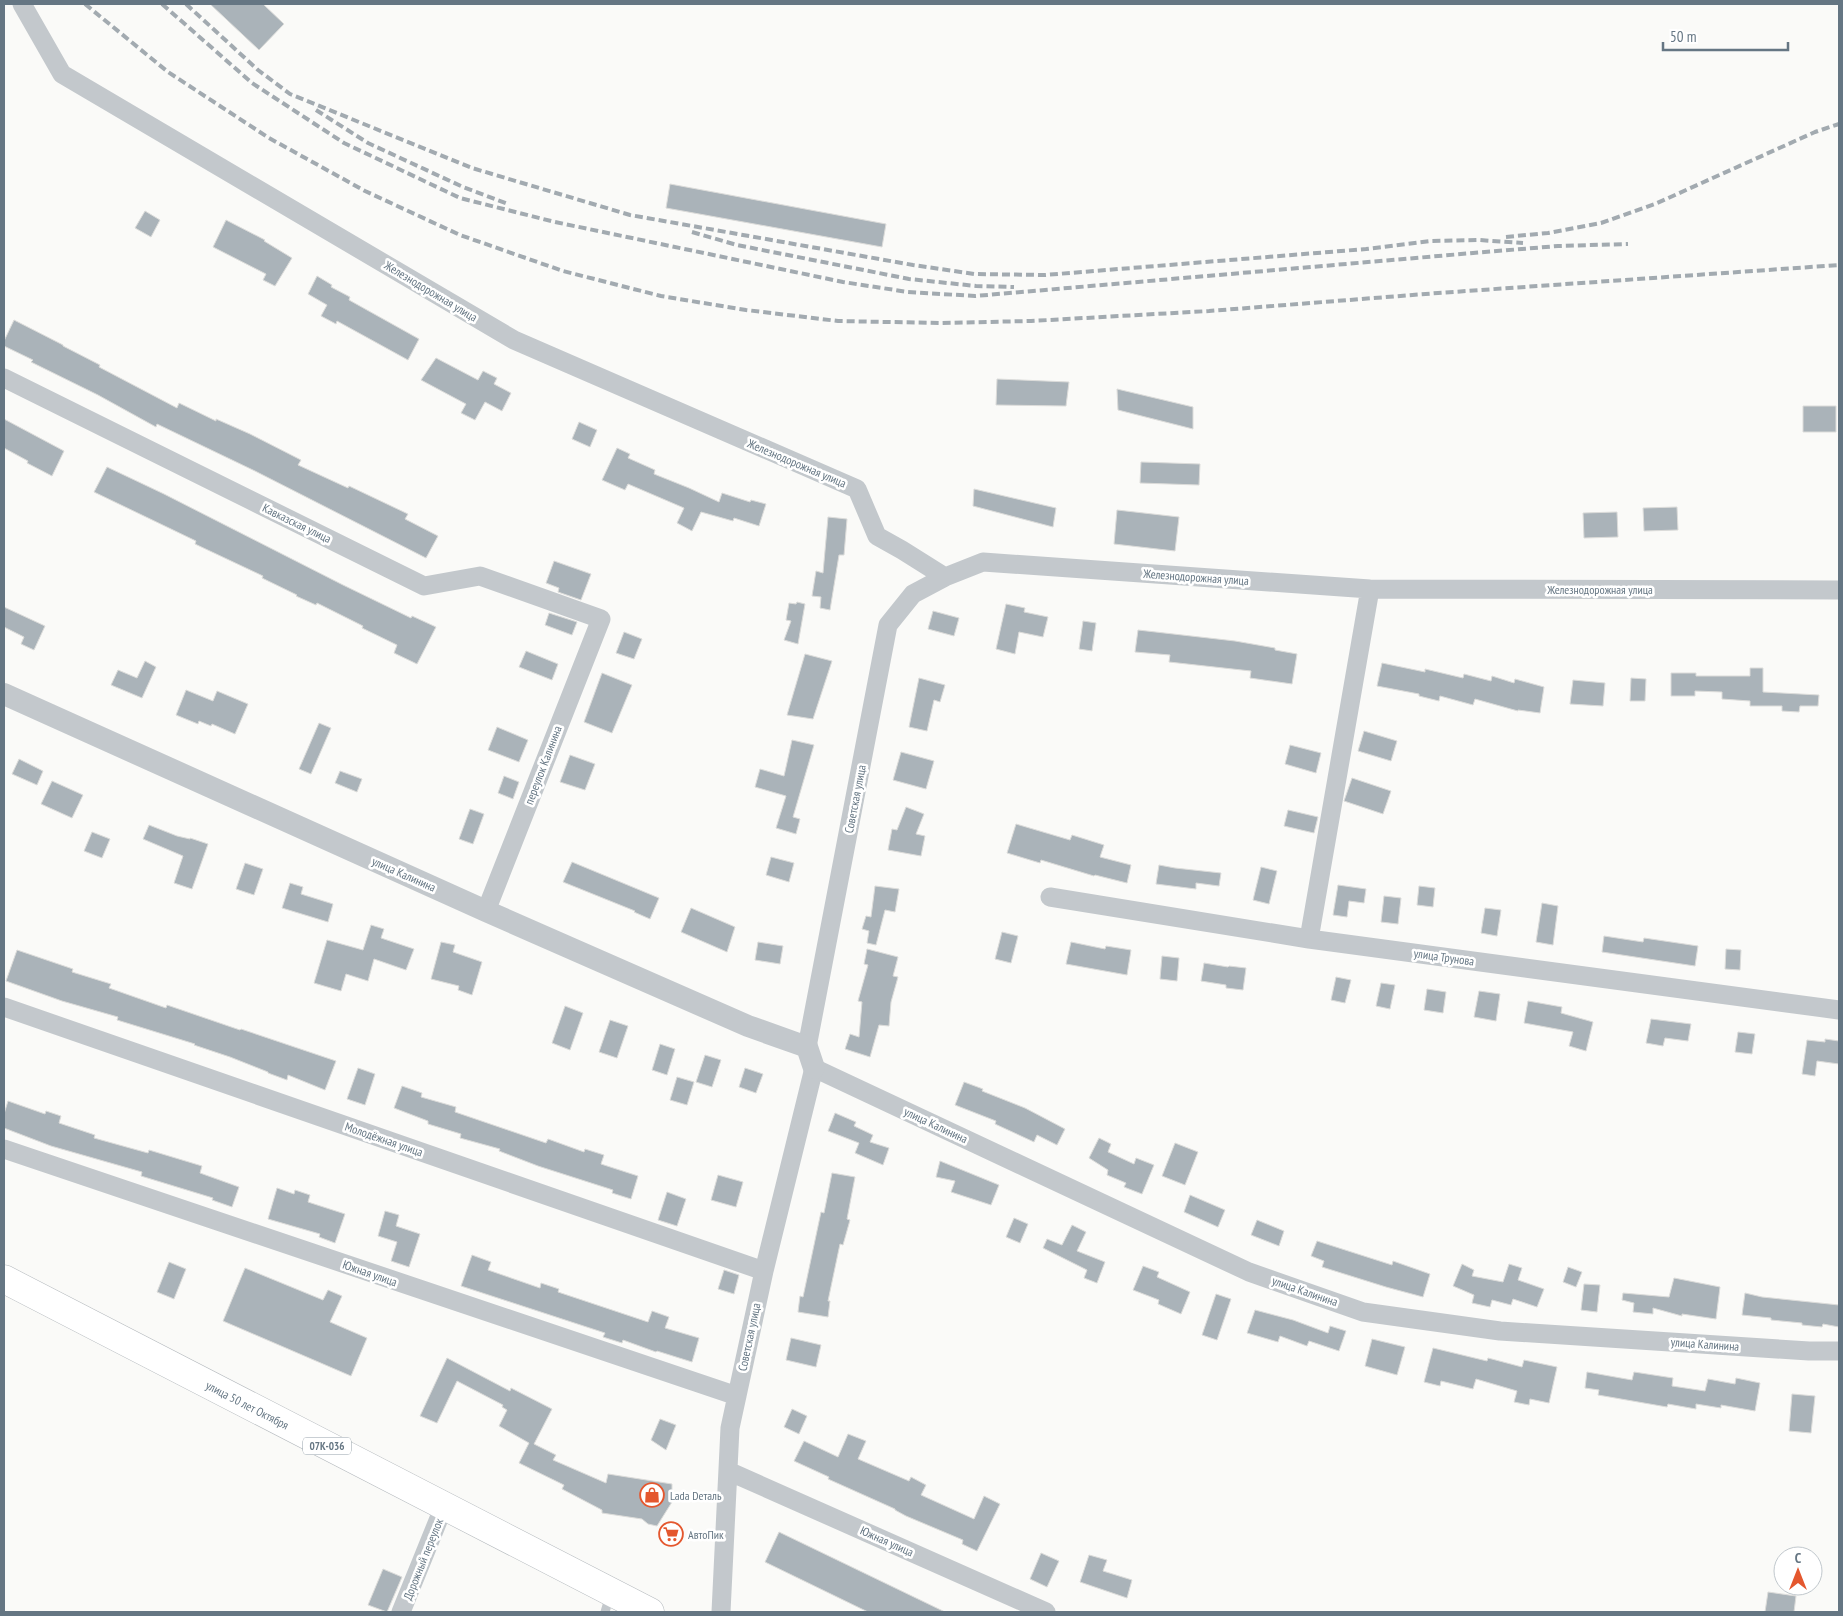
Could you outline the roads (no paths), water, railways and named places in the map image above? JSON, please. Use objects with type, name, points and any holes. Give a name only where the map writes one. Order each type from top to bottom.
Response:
[{"type":"main road","name":"улица 50 лет Октября","points":[[4,1280],[444,1506],[608,1602],[650,1612]]},
{"type":"street","name":"Железнодорожная улица","points":[[22,4],[62,74],[514,340],[857,489],[877,536],[945,577],[983,562],[1370,589],[1839,590]]},
{"type":"street","name":"Кавказская улица","points":[[4,378],[424,586],[480,576],[601,619]]},
{"type":"street","name":"Советская улица","points":[[721,1612],[730,1428],[811,1057],[888,625],[913,594],[945,577]]},
{"type":"street","points":[[1309,939],[1370,589]]},
{"type":"street","name":"переулок Калинина","points":[[486,911],[601,619]]},
{"type":"street","name":"улица Калинина","points":[[4,694],[486,911],[748,1026],[1249,1272],[1364,1312],[1500,1330],[1809,1351],[1839,1351]]},
{"type":"street","name":"улица Трунова","points":[[1050,897],[1309,939],[1839,1010]]},
{"type":"street","name":"Молодёжная улица","points":[[4,1007],[764,1271]]},
{"type":"street","name":"Южная улица","points":[[4,1149],[736,1396]]},
{"type":"street","name":"Южная улица","points":[[728,1471],[1046,1612]]},
{"type":"street","name":"Дорожный переулок","points":[[401,1612],[444,1506]]},
{"type":"railway","points":[[85,4],[168,72],[269,138],[365,191],[460,235],[563,271],[661,296],[746,310],[838,321],[939,323],[1031,321],[1209,311],[1839,265]]},
{"type":"railway","points":[[162,4],[252,83],[344,143],[460,198],[555,222],[843,282],[908,292],[975,296],[1558,246],[1628,244]]},
{"type":"railway","points":[[186,4],[258,70],[290,94],[472,168],[630,215],[974,274],[1045,275],[1366,249],[1431,241],[1479,240],[1523,243]]},
{"type":"railway","points":[[316,110],[368,143],[463,187],[508,204]]},
{"type":"railway","points":[[1506,237],[1548,233],[1601,223],[1655,204],[1815,132],[1839,124]]},
{"type":"railway","points":[[692,232],[737,245],[909,279],[976,286],[1014,287]]},
{"type":"place","name":"Lada Dеталь","points":[[652,1495]]},
{"type":"place","name":"АвтоПик","points":[[671,1534]]}]
